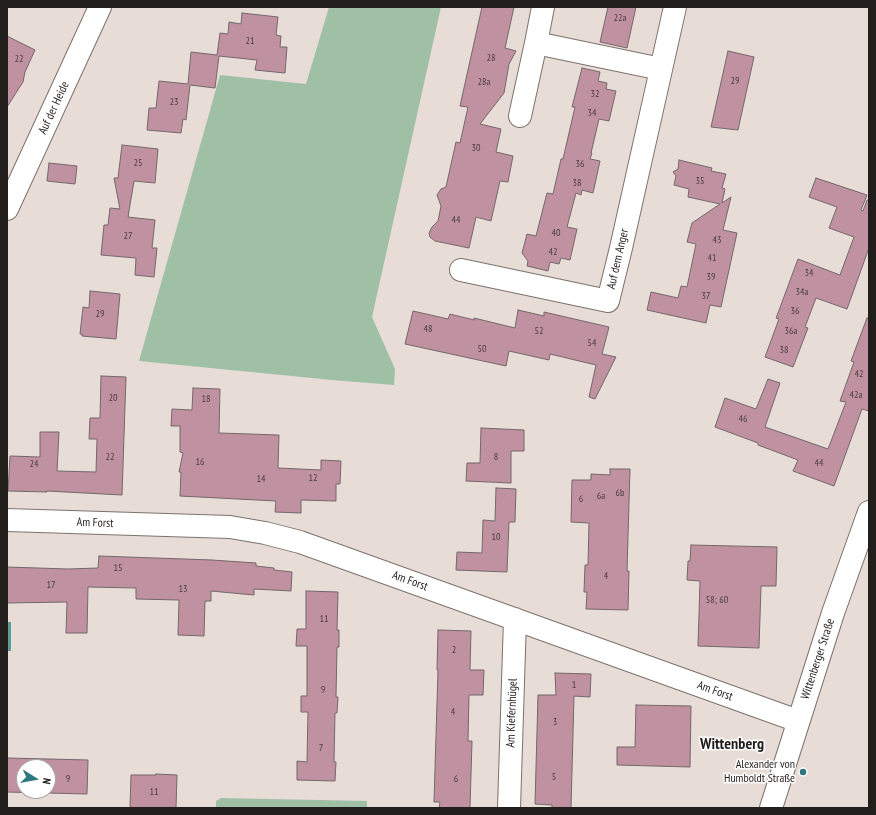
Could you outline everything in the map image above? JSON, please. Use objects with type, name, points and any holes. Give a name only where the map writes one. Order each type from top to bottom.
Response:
[{"type":"street","name":"Auf der Heide","points":[[7,209],[100,7]]},
{"type":"street","points":[[520,116],[543,7]]},
{"type":"street","name":"Auf dem Anger","points":[[461,270],[608,301],[675,7]]},
{"type":"street","points":[[536,43],[661,69]]},
{"type":"street","name":"Am Forst","points":[[7,520],[230,527],[265,533],[300,542],[798,721]]},
{"type":"street","name":"Wittenberger Straße","points":[[771,808],[833,612],[867,524]]},
{"type":"street","name":"Am Kiefernhügel","points":[[508,808],[515,619]]},
{"type":"green space","points":[[329,7],[441,7],[372,317],[395,369],[394,385],[139,361],[220,75],[306,84]]},
{"type":"green space","points":[[221,798],[367,801],[367,808],[216,808],[216,801]]},
{"type":"water","points":[[7,622],[11,622],[11,651],[7,651]]},
{"type":"building","points":[[482,7],[514,7],[505,48],[516,51],[509,64],[504,93],[480,124],[501,129],[496,152],[513,156],[508,182],[500,181],[491,221],[476,217],[469,248],[435,241],[430,237],[429,233],[438,221],[441,206],[437,195],[441,189],[446,187],[456,142],[460,143],[468,107],[460,106]]},
{"type":"building","points":[[608,7],[636,7],[627,48],[600,42]]},
{"type":"building","points":[[242,13],[278,17],[276,35],[281,36],[280,47],[287,47],[285,73],[255,70],[257,60],[219,56],[215,88],[190,85],[186,120],[183,119],[181,133],[147,130],[149,108],[156,108],[159,81],[188,84],[191,52],[217,55],[220,33],[228,34],[229,22],[241,24]]},
{"type":"building","points":[[7,36],[35,50],[25,72],[23,82],[7,107]]},
{"type":"building","points":[[728,51],[754,57],[738,130],[711,127]]},
{"type":"building","points":[[582,68],[600,72],[598,81],[607,83],[606,89],[616,91],[609,121],[599,119],[591,153],[590,159],[600,161],[593,193],[582,190],[581,195],[576,193],[567,227],[577,229],[570,260],[561,258],[559,264],[550,262],[548,271],[527,266],[528,261],[522,253],[527,234],[536,236],[547,193],[553,194],[575,107],[572,107]]},
{"type":"building","points":[[122,145],[158,149],[155,183],[134,181],[128,217],[155,220],[152,248],[157,248],[154,277],[135,275],[136,258],[101,255],[104,225],[108,225],[110,208],[120,209],[114,178],[118,178]]},
{"type":"building","points":[[679,160],[712,168],[711,171],[726,174],[722,188],[725,189],[722,203],[731,197],[723,230],[737,233],[721,307],[710,305],[706,323],[647,310],[651,292],[678,298],[681,286],[687,287],[696,244],[687,242],[692,223],[720,204],[688,197],[689,189],[674,185],[676,176],[673,172],[678,169]]},
{"type":"building","points":[[49,163],[77,166],[75,184],[47,181]]},
{"type":"building","points":[[816,178],[867,195],[861,210],[863,211],[867,200],[869,200],[869,248],[847,309],[816,298],[805,327],[808,328],[793,367],[765,357],[779,319],[776,318],[798,259],[840,275],[854,237],[829,228],[837,207],[809,197]]},
{"type":"building","points":[[90,291],[120,294],[116,339],[82,336],[82,334],[80,334],[83,307],[89,308]]},
{"type":"building","points":[[518,310],[544,316],[544,312],[609,327],[602,354],[616,357],[595,399],[589,397],[596,365],[550,354],[549,360],[509,351],[506,366],[405,344],[413,311],[448,319],[450,314],[474,320],[474,318],[515,328]]},
{"type":"building","points":[[867,318],[869,319],[869,411],[862,409],[834,486],[793,471],[798,460],[715,427],[725,398],[756,409],[768,379],[780,383],[765,427],[828,449],[846,402],[840,401],[854,362],[851,361]]},
{"type":"building","points":[[101,376],[126,377],[122,495],[47,491],[8,491],[10,456],[40,457],[40,432],[59,432],[57,471],[96,472],[97,439],[89,439],[90,418],[100,418]]},
{"type":"building","points":[[193,388],[220,389],[219,433],[279,435],[278,468],[321,470],[321,460],[341,461],[340,484],[336,484],[336,501],[301,500],[301,513],[275,512],[276,501],[180,496],[181,472],[179,472],[183,453],[180,452],[180,426],[171,426],[172,409],[192,410]]},
{"type":"building","points":[[481,428],[524,430],[524,451],[511,451],[511,483],[466,481],[467,463],[480,463]]},
{"type":"building","points":[[610,469],[630,469],[627,571],[629,571],[628,610],[586,609],[587,592],[584,592],[585,565],[588,565],[589,523],[571,522],[572,480],[591,480],[591,474],[610,475]]},
{"type":"building","points":[[496,488],[516,489],[515,522],[509,522],[507,572],[456,570],[457,552],[482,553],[483,520],[495,521]]},
{"type":"building","points":[[691,545],[777,547],[776,586],[761,586],[759,648],[698,646],[700,581],[687,580]]},
{"type":"building","points":[[99,556],[256,563],[256,566],[292,572],[291,591],[254,589],[254,595],[211,591],[211,601],[205,601],[204,636],[178,635],[179,600],[136,599],[136,588],[88,587],[87,633],[66,633],[67,602],[7,603],[7,567],[68,569],[98,568]]},
{"type":"building","points":[[306,591],[338,592],[337,630],[339,630],[339,647],[337,647],[336,697],[338,697],[337,713],[335,713],[335,781],[297,780],[297,761],[307,762],[308,712],[301,712],[301,696],[307,696],[307,646],[296,646],[297,629],[306,629]]},
{"type":"building","points":[[438,630],[471,631],[470,670],[484,670],[483,695],[469,695],[468,741],[472,741],[470,808],[439,808],[440,802],[434,802]]},
{"type":"building","points":[[555,673],[591,674],[590,697],[574,696],[571,808],[552,808],[552,805],[535,804],[538,695],[556,695]]},
{"type":"building","points":[[636,705],[691,706],[690,767],[617,765],[617,747],[635,747]]},
{"type":"building","points":[[7,758],[48,759],[16,759],[16,792],[7,792]]},
{"type":"building","points":[[56,759],[88,760],[87,794],[56,793]]},
{"type":"building","points":[[131,775],[177,775],[176,808],[130,808]]},
{"type":"place","name":"Alexander von Humboldt Straße","points":[[803,772]]},
{"type":"district","name":"Wittenberg","points":[[732,744]]}]
